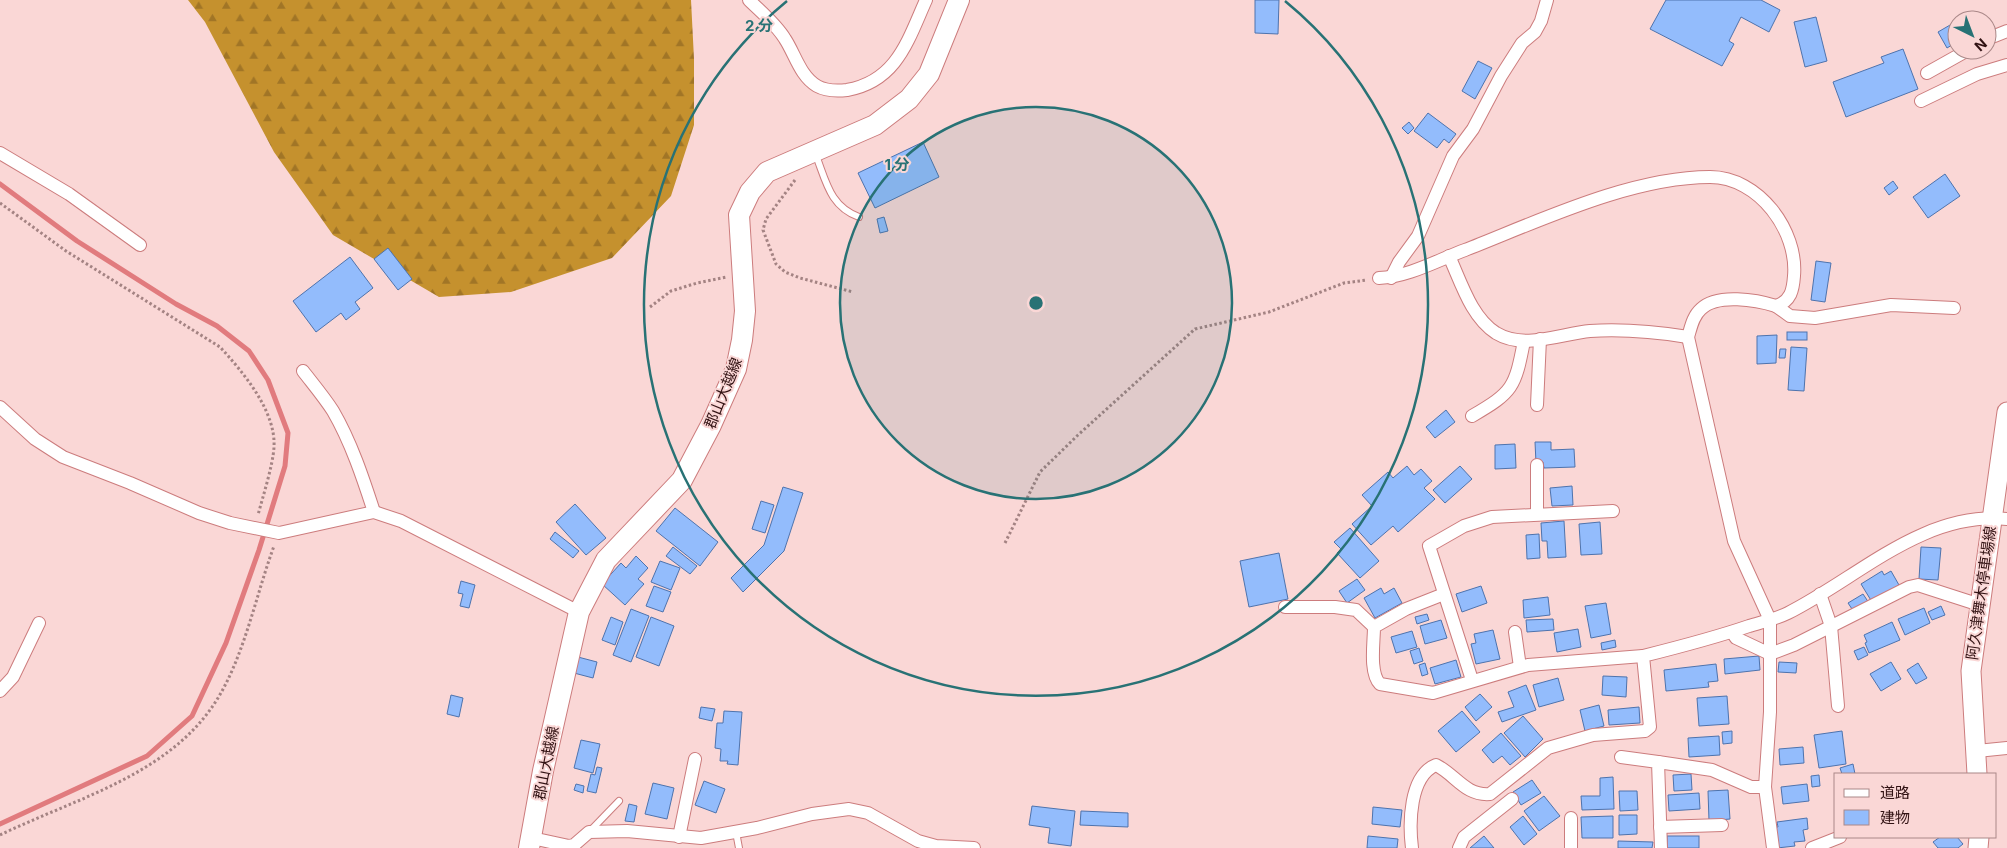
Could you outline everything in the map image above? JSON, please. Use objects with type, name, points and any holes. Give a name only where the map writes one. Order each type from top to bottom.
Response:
[{"type":"main road","name":"郡山大越線","points":[[530,843],[543,771],[579,612],[606,560],[682,480],[711,425],[736,369],[745,311],[739,214],[744,203],[750,192],[767,172],[875,125],[909,99],[929,74],[958,0]]},
{"type":"main road","name":"阿久津舞木停車場線","points":[[1978,773],[1970,671],[1980,605],[1999,518],[2007,412]]},
{"type":"street","points":[[749,0],[785,39],[807,77],[817,86],[839,91],[871,83],[889,69],[905,49],[926,0]]},
{"type":"street","points":[[1385,278],[1418,236],[1453,156],[1473,129],[1501,76],[1522,43],[1534,32],[1547,0]]},
{"type":"street","points":[[1927,72],[1949,60]]},
{"type":"street","points":[[1921,102],[1977,74],[2007,65]]},
{"type":"street","points":[[0,153],[69,194],[140,245]]},
{"type":"street","points":[[1385,278],[1449,256],[1578,205],[1658,181],[1717,178],[1739,184],[1751,191],[1773,211],[1788,234],[1795,268],[1794,285],[1789,298],[1776,306]]},
{"type":"street","points":[[1449,256],[1465,291],[1481,318],[1498,334],[1524,341],[1590,331],[1663,333],[1688,337]]},
{"type":"street","points":[[1773,848],[1765,787],[1770,712],[1770,620],[1734,541],[1688,337],[1697,313],[1707,304],[1734,299],[1756,300],[1776,306],[1790,316],[1815,318],[1891,305],[1954,308]]},
{"type":"street","points":[[1537,405],[1540,339]]},
{"type":"street","points":[[1472,416],[1507,393],[1516,375],[1524,341]]},
{"type":"street","points":[[303,371],[337,420],[362,477],[374,512]]},
{"type":"street","points":[[0,406],[35,439],[63,457],[199,513],[230,523],[277,533],[374,512],[401,521],[579,612]]},
{"type":"street","points":[[1536,465],[1536,514]]},
{"type":"street","points":[[1472,680],[1429,546],[1464,526],[1492,517],[1613,511]]},
{"type":"street","points":[[1285,607],[1335,607],[1356,610],[1374,627],[1373,654],[1376,680],[1380,684],[1433,694],[1472,680],[1528,665],[1644,656],[1732,632],[1788,613],[1925,532],[1950,524],[1999,518]]},
{"type":"street","points":[[1732,632],[1736,638],[1770,654],[1794,645],[1909,587],[1918,585],[1980,605]]},
{"type":"street","points":[[1374,627],[1406,609],[1444,594]]},
{"type":"street","points":[[1820,594],[1831,626],[1838,706]]},
{"type":"street","points":[[0,691],[13,677],[39,623]]},
{"type":"street","points":[[1515,632],[1520,667]]},
{"type":"street","points":[[1412,848],[1411,815],[1413,802],[1420,783],[1431,768],[1436,765],[1467,790],[1490,794],[1548,748],[1593,734],[1645,731],[1650,727],[1644,656]]},
{"type":"street","points":[[1977,751],[2007,748]]},
{"type":"street","points":[[1621,756],[1712,770],[1751,787],[1765,787]]},
{"type":"street","points":[[679,837],[695,759]]},
{"type":"street","points":[[1658,762],[1661,848]]},
{"type":"street","points":[[1459,848],[1464,837],[1512,799]]},
{"type":"street","points":[[530,843],[569,846],[574,845],[589,832],[627,831],[702,838],[812,814],[849,809],[868,813],[918,841],[936,846],[974,848]]},
{"type":"street","points":[[1570,818],[1571,848]]},
{"type":"street","points":[[1660,827],[1722,824]]},
{"type":"street","points":[[1812,848],[1837,838]]},
{"type":"lane","points":[[808,153],[838,205],[846,212],[859,217]]},
{"type":"lane","points":[[589,832],[619,801]]},
{"type":"lane","points":[[736,832],[739,848]]},
{"type":"path","points":[[808,153],[794,182],[766,219],[763,230],[776,264],[785,272],[852,292]]},
{"type":"path","points":[[0,203],[66,251],[220,347],[240,369],[258,396],[271,421],[274,446],[255,528]]},
{"type":"path","points":[[650,308],[671,291],[697,283],[742,274]]},
{"type":"path","points":[[1005,543],[1040,472],[1195,329],[1269,312],[1344,284],[1385,278]]},
{"type":"path","points":[[0,835],[106,788],[158,761],[195,730],[218,698],[236,658],[277,533]]},
{"type":"green space","points":[[188,0],[691,0],[694,59],[694,125],[671,196],[612,258],[511,292],[439,297],[333,235],[274,152],[205,22]]},
{"type":"building","points":[[1255,0],[1279,0],[1278,34],[1255,33]]},
{"type":"building","points":[[1666,0],[1761,0],[1780,10],[1769,32],[1741,17],[1729,41],[1734,44],[1722,66],[1650,29]]},
{"type":"building","points":[[1816,17],[1827,61],[1805,67],[1794,22]]},
{"type":"building","points":[[1947,27],[1947,48],[1938,32]]},
{"type":"building","points":[[1903,49],[1918,89],[1846,117],[1833,82],[1884,63],[1881,57]]},
{"type":"building","points":[[1478,61],[1492,68],[1475,99],[1462,91]]},
{"type":"building","points":[[1428,113],[1456,134],[1449,143],[1444,139],[1437,148],[1414,131]]},
{"type":"building","points":[[1409,122],[1414,128],[1408,134],[1402,128]]},
{"type":"building","points":[[923,142],[939,177],[875,208],[858,173]]},
{"type":"building","points":[[1945,174],[1960,196],[1928,218],[1913,197]]},
{"type":"building","points":[[1893,181],[1898,188],[1889,195],[1884,188]]},
{"type":"building","points":[[884,217],[888,231],[880,233],[877,219]]},
{"type":"building","points":[[388,248],[412,279],[398,290],[374,259]]},
{"type":"building","points":[[350,257],[373,288],[355,302],[360,309],[346,320],[341,313],[316,332],[293,301]]},
{"type":"building","points":[[1816,261],[1831,263],[1825,302],[1811,300]]},
{"type":"building","points":[[1787,332],[1807,332],[1807,340],[1787,340]]},
{"type":"building","points":[[1777,335],[1776,363],[1757,364],[1757,336]]},
{"type":"building","points":[[1791,347],[1807,348],[1804,391],[1788,390]]},
{"type":"building","points":[[1780,349],[1786,349],[1785,358],[1779,358]]},
{"type":"building","points":[[1446,410],[1455,422],[1435,438],[1426,427]]},
{"type":"building","points":[[1535,442],[1551,442],[1551,450],[1574,449],[1575,467],[1544,468],[1543,462],[1536,463]]},
{"type":"building","points":[[1515,444],[1516,468],[1495,469],[1495,445]]},
{"type":"building","points":[[1407,466],[1414,475],[1421,469],[1432,481],[1424,488],[1435,499],[1398,532],[1393,526],[1371,545],[1352,524],[1372,506],[1362,495],[1388,472],[1393,478]]},
{"type":"building","points":[[1460,466],[1472,479],[1445,503],[1433,490]]},
{"type":"building","points":[[1572,486],[1573,505],[1552,506],[1550,488]]},
{"type":"building","points":[[783,487],[803,493],[784,551],[743,592],[731,578],[764,545]]},
{"type":"building","points":[[761,501],[774,505],[765,533],[752,529]]},
{"type":"building","points":[[575,504],[606,538],[586,555],[556,522]]},
{"type":"building","points":[[675,508],[718,542],[700,566],[656,531]]},
{"type":"building","points":[[1564,521],[1566,557],[1548,558],[1547,541],[1542,541],[1541,523]]},
{"type":"building","points":[[1600,522],[1602,554],[1581,555],[1579,524]]},
{"type":"building","points":[[1350,528],[1379,561],[1360,578],[1337,553],[1341,549],[1334,542]]},
{"type":"building","points":[[555,532],[579,551],[573,558],[550,539]]},
{"type":"building","points":[[1539,534],[1540,558],[1527,559],[1526,535]]},
{"type":"building","points":[[673,547],[697,566],[690,574],[666,556]]},
{"type":"building","points":[[1921,547],[1941,548],[1938,580],[1919,579]]},
{"type":"building","points":[[1279,553],[1288,599],[1249,607],[1240,561]]},
{"type":"building","points":[[636,556],[648,568],[638,579],[644,584],[625,605],[602,584],[621,563],[626,568]]},
{"type":"building","points":[[660,561],[680,568],[671,590],[651,582]]},
{"type":"building","points":[[1882,571],[1884,575],[1891,571],[1899,585],[1872,602],[1861,584]]},
{"type":"building","points":[[1357,579],[1365,590],[1347,603],[1339,591]]},
{"type":"building","points":[[461,581],[475,585],[469,608],[460,606],[463,594],[458,593]]},
{"type":"building","points":[[654,586],[671,592],[663,612],[646,606]]},
{"type":"building","points":[[1481,586],[1487,603],[1462,612],[1456,594]]},
{"type":"building","points":[[1381,588],[1384,594],[1394,588],[1402,603],[1375,618],[1364,598]]},
{"type":"building","points":[[1863,594],[1869,603],[1854,612],[1848,603]]},
{"type":"building","points":[[1548,597],[1550,615],[1524,618],[1523,600]]},
{"type":"building","points":[[1606,603],[1611,634],[1591,638],[1585,606]]},
{"type":"building","points":[[1941,606],[1945,615],[1932,620],[1928,612]]},
{"type":"building","points":[[1924,608],[1930,623],[1905,635],[1898,619]]},
{"type":"building","points":[[631,609],[649,616],[631,662],[613,655]]},
{"type":"building","points":[[1427,614],[1429,620],[1417,624],[1415,617]]},
{"type":"building","points":[[611,617],[623,622],[615,645],[602,640]]},
{"type":"building","points":[[651,617],[674,626],[659,666],[636,657]]},
{"type":"building","points":[[1553,619],[1554,630],[1527,632],[1526,620]]},
{"type":"building","points":[[1441,620],[1447,638],[1425,644],[1420,626]]},
{"type":"building","points":[[1892,622],[1900,640],[1869,653],[1864,635]]},
{"type":"building","points":[[1578,629],[1581,647],[1557,652],[1554,633]]},
{"type":"building","points":[[1493,630],[1500,659],[1476,664],[1471,644],[1476,643],[1474,634]]},
{"type":"building","points":[[1412,631],[1417,647],[1396,653],[1391,637]]},
{"type":"building","points":[[1615,640],[1616,647],[1602,650],[1601,643]]},
{"type":"building","points":[[1864,647],[1868,655],[1858,660],[1854,651]]},
{"type":"building","points":[[1419,648],[1423,661],[1414,664],[1410,651]]},
{"type":"building","points":[[1759,656],[1760,670],[1725,674],[1724,659]]},
{"type":"building","points":[[578,657],[597,662],[593,678],[574,673]]},
{"type":"building","points":[[1456,660],[1461,677],[1435,684],[1430,668]]},
{"type":"building","points":[[1779,662],[1797,663],[1796,673],[1778,672]]},
{"type":"building","points":[[1891,662],[1901,679],[1881,691],[1870,674]]},
{"type":"building","points":[[1425,663],[1428,674],[1422,676],[1419,665]]},
{"type":"building","points":[[1918,663],[1927,678],[1916,684],[1907,670]]},
{"type":"building","points":[[1716,664],[1718,681],[1708,682],[1709,687],[1666,691],[1664,670]]},
{"type":"building","points":[[1603,676],[1627,677],[1626,697],[1602,695]]},
{"type":"building","points":[[1558,678],[1564,700],[1539,707],[1533,685]]},
{"type":"building","points":[[1526,685],[1536,710],[1502,722],[1498,712],[1514,707],[1508,692]]},
{"type":"building","points":[[1480,694],[1492,707],[1476,721],[1465,707]]},
{"type":"building","points":[[451,695],[463,698],[459,717],[447,714]]},
{"type":"building","points":[[1727,696],[1729,724],[1699,726],[1697,698]]},
{"type":"building","points":[[1599,705],[1604,726],[1585,731],[1580,710]]},
{"type":"building","points":[[701,707],[715,709],[712,721],[699,718]]},
{"type":"building","points":[[1639,707],[1640,723],[1609,725],[1608,710]]},
{"type":"building","points":[[724,711],[742,712],[738,765],[727,764],[728,761],[720,761],[721,749],[715,748],[717,723],[723,723]]},
{"type":"building","points":[[1462,711],[1480,732],[1456,752],[1438,731]]},
{"type":"building","points":[[1523,716],[1543,739],[1525,757],[1504,733]]},
{"type":"building","points":[[1732,731],[1732,743],[1723,744],[1722,732]]},
{"type":"building","points":[[1842,731],[1846,764],[1819,768],[1814,735]]},
{"type":"building","points":[[1501,733],[1521,756],[1510,765],[1502,756],[1493,763],[1482,750]]},
{"type":"building","points":[[1719,736],[1720,755],[1689,757],[1688,738]]},
{"type":"building","points":[[581,740],[600,744],[593,773],[574,768]]},
{"type":"building","points":[[1803,747],[1804,763],[1780,765],[1779,749]]},
{"type":"building","points":[[1853,764],[1855,773],[1842,773],[1840,768]]},
{"type":"building","points":[[597,767],[602,768],[596,793],[587,791],[591,774],[595,775]]},
{"type":"building","points":[[1691,774],[1692,790],[1674,791],[1673,775]]},
{"type":"building","points":[[1819,775],[1820,786],[1812,787],[1811,776]]},
{"type":"building","points":[[1613,777],[1614,809],[1582,810],[1581,796],[1600,796],[1600,778]]},
{"type":"building","points":[[1532,780],[1541,793],[1521,805],[1513,792]]},
{"type":"building","points":[[704,781],[725,789],[716,813],[695,805]]},
{"type":"building","points":[[653,783],[674,788],[667,819],[645,814]]},
{"type":"building","points":[[576,784],[584,786],[583,793],[574,790]]},
{"type":"building","points":[[1807,784],[1809,801],[1783,804],[1781,787]]},
{"type":"building","points":[[1728,790],[1730,819],[1709,821],[1708,791]]},
{"type":"building","points":[[1619,791],[1637,791],[1638,810],[1620,811]]},
{"type":"building","points":[[1699,793],[1700,809],[1669,811],[1668,795]]},
{"type":"building","points":[[1544,796],[1560,816],[1539,831],[1524,811]]},
{"type":"building","points":[[629,804],[637,806],[634,822],[625,821]]},
{"type":"building","points":[[1032,806],[1075,811],[1071,846],[1048,843],[1050,828],[1029,825]]},
{"type":"building","points":[[1373,807],[1402,810],[1400,827],[1372,824]]},
{"type":"building","points":[[1081,811],[1128,813],[1128,827],[1080,825]]},
{"type":"building","points":[[1619,815],[1637,815],[1637,834],[1619,835]]},
{"type":"building","points":[[1523,816],[1537,834],[1524,845],[1510,827]]},
{"type":"building","points":[[1613,816],[1613,838],[1582,838],[1581,817]]},
{"type":"building","points":[[1807,818],[1808,829],[1803,830],[1805,841],[1794,842],[1795,846],[1777,848],[1775,827],[1778,827],[1777,822]]},
{"type":"building","points":[[1368,836],[1398,839],[1397,848],[1367,848]]},
{"type":"building","points":[[1484,836],[1494,848],[1470,848]]},
{"type":"building","points":[[1667,836],[1699,836],[1699,848],[1667,848]]},
{"type":"building","points":[[1939,838],[1958,838],[1963,844],[1958,848],[1938,848],[1933,842]]},
{"type":"building","points":[[1618,841],[1653,842],[1652,848],[1618,848]]},
{"type":"waterway","points":[[0,184],[77,241],[176,304],[217,326],[249,351],[268,380],[288,433],[285,466],[259,550],[226,643],[192,716],[147,756],[0,824]]}]
